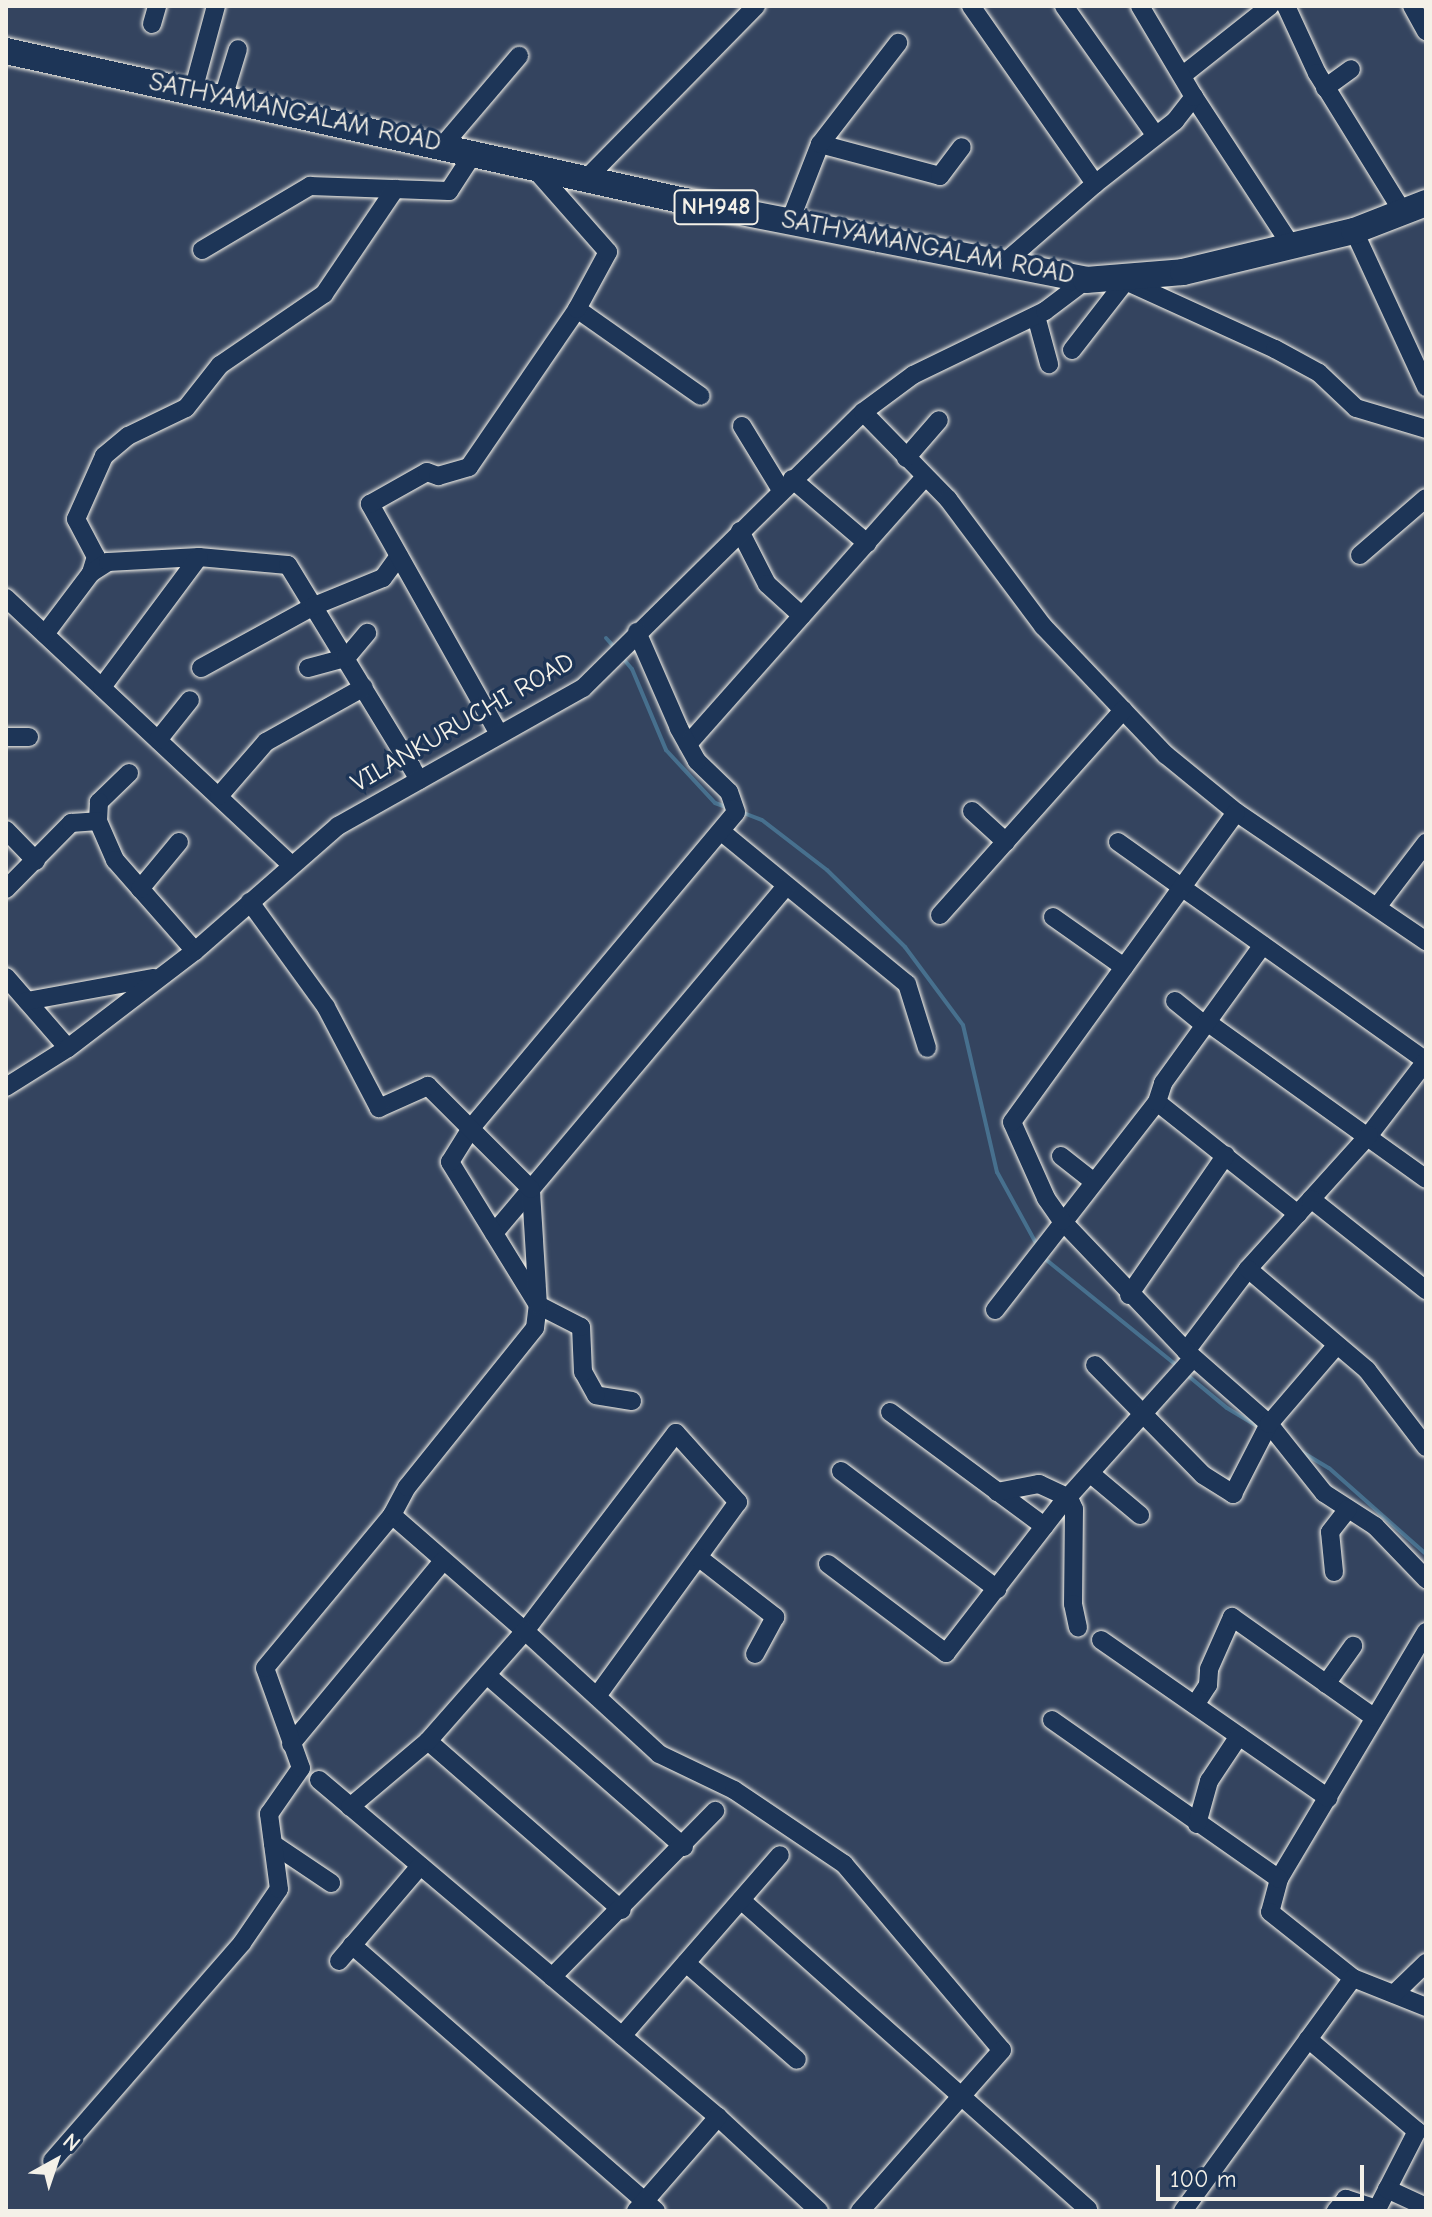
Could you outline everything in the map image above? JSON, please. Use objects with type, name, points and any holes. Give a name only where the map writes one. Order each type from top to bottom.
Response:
[{"type":"highway","name":"SATHYAMANGALAM ROAD","points":[[6,51],[590,175],[790,221],[1086,280],[1183,272],[1354,231],[1415,208]]},
{"type":"street","points":[[193,91],[216,6]]},
{"type":"street","points":[[590,175],[756,6]]},
{"type":"street","points":[[971,6],[1095,184]]},
{"type":"street","points":[[1064,6],[1156,136]]},
{"type":"street","points":[[1140,6],[1194,97],[1292,247]]},
{"type":"street","points":[[1183,75],[1270,6]]},
{"type":"street","points":[[1286,6],[1325,88],[1415,208]]},
{"type":"street","points":[[1412,6],[1426,31]]},
{"type":"street","points":[[790,221],[820,144],[898,43]]},
{"type":"street","points":[[223,98],[238,49]]},
{"type":"street","points":[[444,144],[519,56]]},
{"type":"street","points":[[1325,88],[1351,69]]},
{"type":"street","points":[[1004,263],[1156,136],[1194,97]]},
{"type":"street","points":[[820,144],[940,176],[962,147]]},
{"type":"street","points":[[202,250],[310,186],[449,191],[475,151]]},
{"type":"street","points":[[499,734],[370,504],[427,472],[438,476],[469,467],[577,309],[608,252],[530,163]]},
{"type":"street","points":[[45,634],[91,573],[96,557],[76,519],[104,456],[128,436],[186,408],[220,365],[324,294],[395,189]]},
{"type":"street","points":[[1354,231],[1426,387]]},
{"type":"street","points":[[1072,350],[1121,279],[1275,349],[1319,373],[1356,408],[1426,429]]},
{"type":"street","name":"VILANKURUCHI ROAD","points":[[6,1087],[68,1048],[195,951],[290,864],[338,826],[583,688],[863,412],[913,375],[1036,316],[1086,280]]},
{"type":"street","points":[[577,309],[701,396]]},
{"type":"street","points":[[1036,316],[1049,364]]},
{"type":"street","points":[[863,412],[925,477],[1043,626],[1166,755],[1236,812],[1426,941]]},
{"type":"street","points":[[906,458],[939,420]]},
{"type":"street","points":[[742,426],[787,485],[867,543]]},
{"type":"street","points":[[688,744],[925,477]]},
{"type":"street","points":[[1360,555],[1426,498]]},
{"type":"street","points":[[740,531],[767,584],[802,616]]},
{"type":"street","points":[[201,668],[314,606],[383,578],[399,556]]},
{"type":"street","points":[[91,573],[108,562],[199,557],[288,565],[419,780]]},
{"type":"street","points":[[102,687],[199,557]]},
{"type":"street","points":[[6,598],[290,864]]},
{"type":"street","points":[[632,1401],[596,1395],[583,1372],[581,1327],[538,1305],[450,1162],[471,1128],[723,833],[736,808],[688,744],[637,632]]},
{"type":"street","points":[[308,668],[346,658],[367,633]]},
{"type":"street","points":[[219,796],[266,742],[364,687]]},
{"type":"street","points":[[158,740],[190,700]]},
{"type":"street","points":[[940,915],[1123,710]]},
{"type":"street","points":[[6,737],[29,737]]},
{"type":"street","points":[[129,773],[99,802],[98,821],[115,860],[195,951]]},
{"type":"street","points":[[972,811],[1006,842]]},
{"type":"street","points":[[1236,812],[1012,1122],[1046,1198],[1062,1221],[1129,1295],[1289,1449],[1324,1493],[1375,1526],[1426,1578]]},
{"type":"street","points":[[6,889],[71,823],[98,821]]},
{"type":"street","points":[[6,830],[36,861]]},
{"type":"street","points":[[723,833],[785,887],[907,984],[927,1048]]},
{"type":"street","points":[[140,889],[179,842]]},
{"type":"street","points":[[828,1564],[946,1653],[1044,1526],[1174,1385],[1189,1355],[1248,1269],[1369,1135],[1426,1061],[1118,842]]},
{"type":"street","points":[[1377,907],[1426,843]]},
{"type":"street","points":[[494,1233],[785,887]]},
{"type":"street","points":[[52,2161],[242,1943],[279,1889],[269,1814],[301,1768],[265,1668],[392,1515],[407,1487],[535,1328],[538,1305],[531,1189],[428,1086],[379,1108],[326,1007],[250,902]]},
{"type":"street","points":[[1053,917],[1124,967]]},
{"type":"street","points":[[995,1310],[1157,1102],[1163,1083],[1263,945]]},
{"type":"street","points":[[6,977],[68,1048]]},
{"type":"street","points":[[27,1001],[161,977]]},
{"type":"street","points":[[1175,1001],[1369,1135],[1426,1179]]},
{"type":"street","points":[[1157,1102],[1298,1214]]},
{"type":"street","points":[[1129,1295],[1226,1155]]},
{"type":"street","points":[[1061,1156],[1094,1182]]},
{"type":"street","points":[[1311,1199],[1426,1290]]},
{"type":"street","points":[[1248,1269],[1367,1370],[1426,1447]]},
{"type":"street","points":[[1095,1365],[1147,1413],[1203,1475],[1233,1494],[1269,1429],[1337,1345]]},
{"type":"street","points":[[890,1412],[1044,1526]]},
{"type":"street","points":[[350,1807],[428,1741],[488,1676],[676,1433],[738,1502],[597,1696]]},
{"type":"street","points":[[841,1471],[997,1589]]},
{"type":"street","points":[[1091,1474],[1140,1515]]},
{"type":"street","points":[[997,1492],[1039,1484],[1069,1498],[1074,1509],[1073,1604],[1078,1627]]},
{"type":"street","points":[[1334,1572],[1330,1532],[1348,1509]]},
{"type":"street","points":[[392,1515],[659,1754],[734,1790],[844,1864],[885,1908],[1002,2050],[860,2211]]},
{"type":"street","points":[[698,1557],[775,1617],[755,1654]]},
{"type":"street","points":[[291,1744],[443,1561]]},
{"type":"street","points":[[1195,1705],[1208,1685],[1209,1669],[1232,1617],[1373,1717]]},
{"type":"street","points":[[1426,1632],[1279,1879],[1270,1912],[1353,1978],[1426,2007]]},
{"type":"street","points":[[1101,1640],[1328,1798]]},
{"type":"street","points":[[1326,1684],[1353,1646]]},
{"type":"street","points":[[488,1676],[684,1847]]},
{"type":"street","points":[[1052,1720],[1279,1879]]},
{"type":"street","points":[[1197,1824],[1209,1781],[1239,1736]]},
{"type":"street","points":[[428,1741],[622,1910]]},
{"type":"street","points":[[319,1780],[718,2117],[819,2211]]},
{"type":"street","points":[[552,1977],[684,1847],[715,1811]]},
{"type":"street","points":[[273,1844],[331,1883]]},
{"type":"street","points":[[622,2036],[780,1855]]},
{"type":"street","points":[[339,1961],[420,1866]]},
{"type":"street","points":[[741,1900],[1088,2209]]},
{"type":"street","points":[[352,1945],[645,2208],[718,2117]]},
{"type":"street","points":[[686,1963],[797,2060]]},
{"type":"street","points":[[1394,1994],[1426,1963]]},
{"type":"street","points":[[1183,2211],[1353,1978]]},
{"type":"street","points":[[1308,2039],[1417,2131],[1377,2209],[1346,2199],[1336,2211]]},
{"type":"street","points":[[1387,2189],[1426,2207]]},
{"type":"waterway","points":[[606,638],[616,649]]},
{"type":"waterway","points":[[621,656],[632,669],[666,750],[715,803],[729,808]]},
{"type":"waterway","points":[[741,812],[762,820],[827,870],[905,947],[963,1025],[997,1172],[1038,1247]]},
{"type":"waterway","points":[[1044,1258],[1176,1365]]},
{"type":"waterway","points":[[1186,1374],[1227,1408],[1259,1427]]},
{"type":"waterway","points":[[1302,1452],[1329,1468],[1426,1554]]}]
